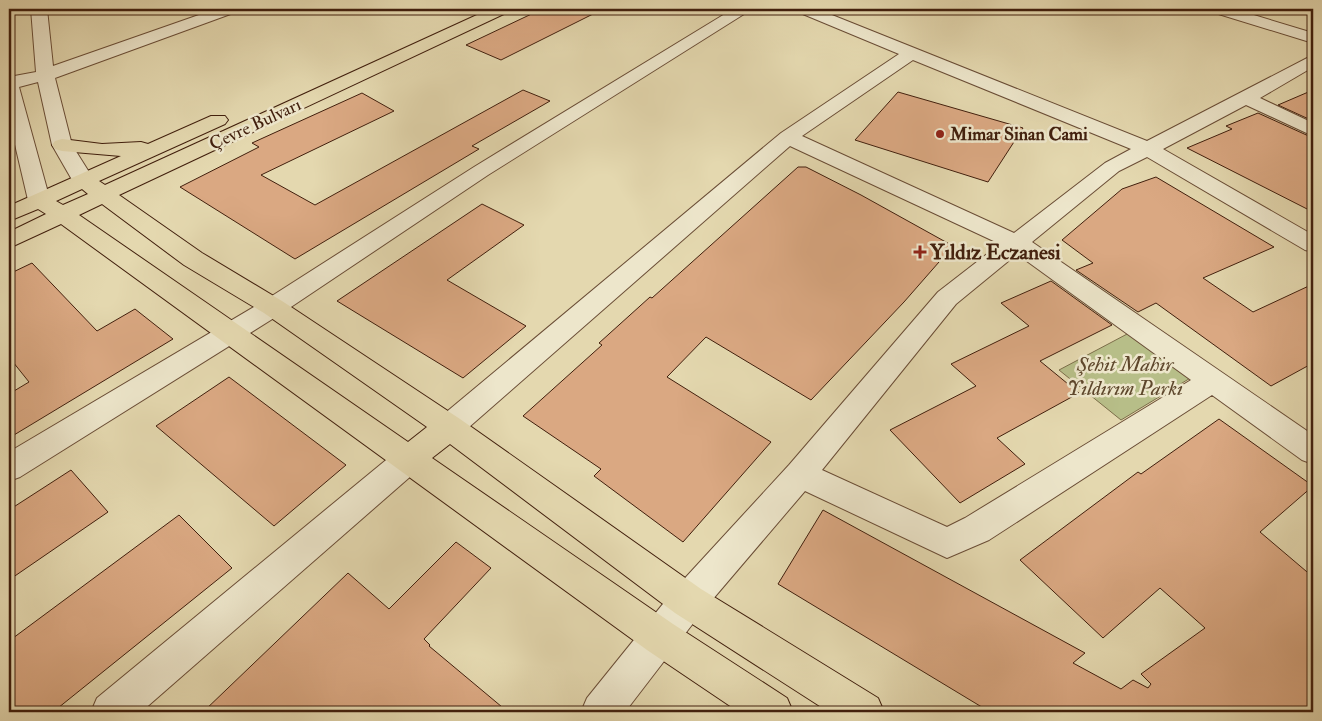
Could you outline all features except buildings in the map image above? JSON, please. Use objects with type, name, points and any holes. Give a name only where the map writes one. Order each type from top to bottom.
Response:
[{"type":"main road","name":"Çevre Bulvarı","points":[[261,101],[468,9]]},
{"type":"main road","name":"Çevre Bulvarı","points":[[9,214],[51,207],[502,9]]},
{"type":"main road","name":"Çevre Bulvarı","points":[[9,241],[51,207],[92,188],[162,145],[234,113]]},
{"type":"main road","points":[[62,145],[91,150],[122,151],[162,145]]},
{"type":"main road","points":[[92,188],[193,259],[273,307],[449,426],[688,601],[864,712]]},
{"type":"main road","points":[[51,207],[660,637],[773,712]]},
{"type":"main road","points":[[408,460],[449,426]]},
{"type":"street","points":[[39,9],[45,75],[62,145],[92,188]]},
{"type":"street","points":[[51,207],[9,84],[45,75],[230,9]]},
{"type":"street","points":[[9,468],[273,307],[482,171],[744,9]]},
{"type":"street","points":[[804,9],[1148,149],[1313,245]]},
{"type":"street","points":[[1218,9],[1313,38]]},
{"type":"street","points":[[449,426],[788,137],[913,52]]},
{"type":"street","points":[[600,712],[688,601],[800,474],[947,298],[1112,167],[1246,98],[1313,60]]},
{"type":"street","points":[[1246,98],[1313,130]]},
{"type":"street","points":[[788,137],[1017,243],[1313,451]]},
{"type":"street","points":[[800,474],[947,543],[977,529],[1213,380]]},
{"type":"street","points":[[111,712],[408,460]]},
{"type":"green space","name":"Şehit Mahir Yıldırım Parkı","points":[[1129,333],[1192,377],[1121,420],[1059,370]]},
{"type":"place","name":"Mimar Sinan Cami","points":[[940,134]]},
{"type":"place","name":"Yıldız Eczanesi","points":[[920,252]]}]
